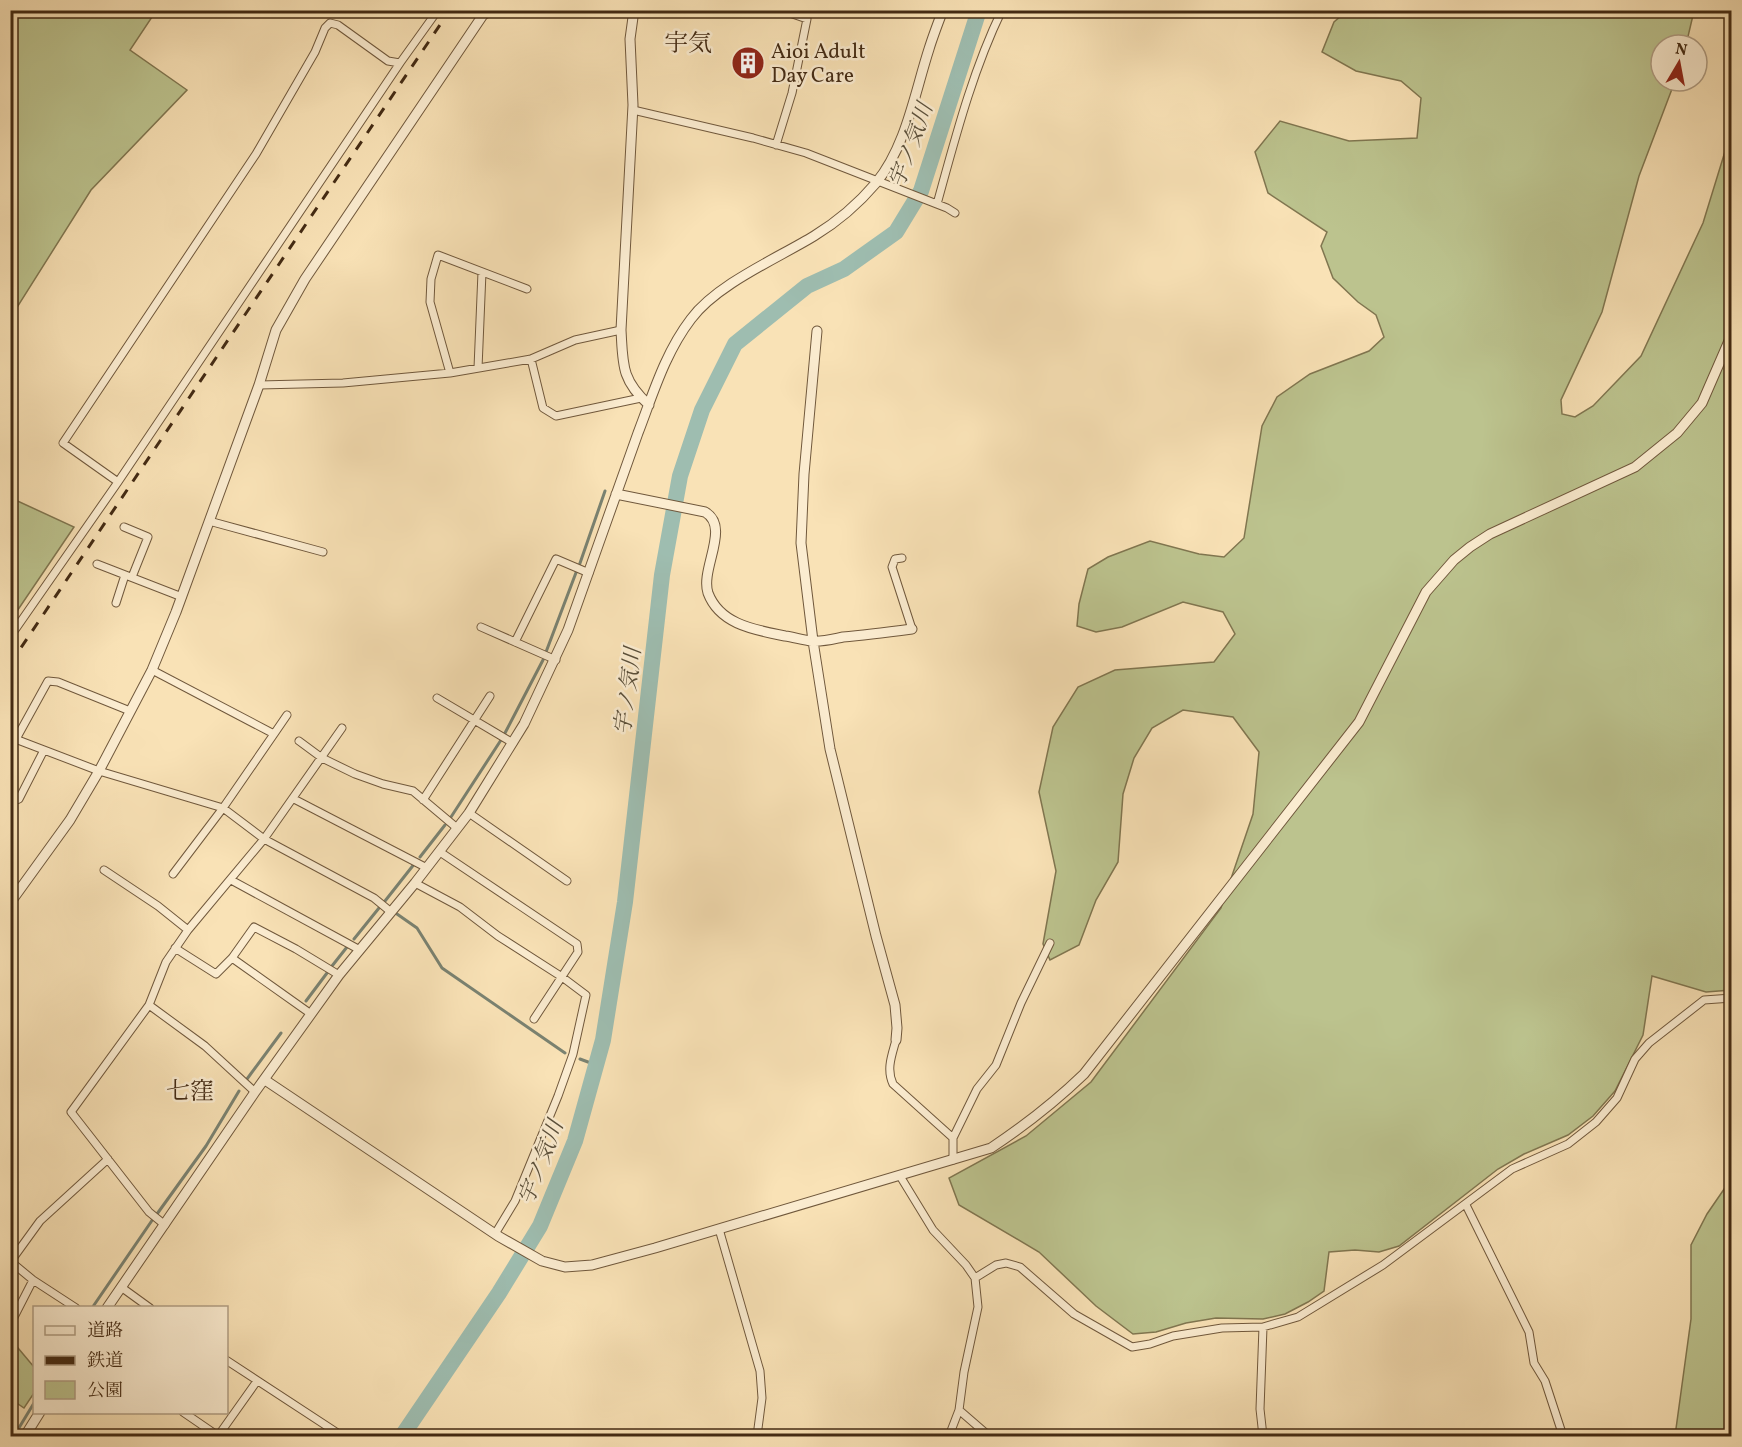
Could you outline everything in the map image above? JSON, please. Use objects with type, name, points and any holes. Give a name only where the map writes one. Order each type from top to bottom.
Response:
[{"type":"street","points":[[10,637],[118,482],[438,10]]},
{"type":"street","points":[[10,903],[70,820],[99,771],[152,670],[182,597],[259,385],[276,330],[305,279],[483,15],[491,10]]},
{"type":"street","points":[[634,10],[630,39],[633,110],[621,330],[626,377],[631,387],[645,402]]},
{"type":"street","points":[[776,145],[792,93],[807,19],[781,10]]},
{"type":"street","points":[[108,1306],[255,1092],[339,975],[440,852],[469,813],[513,743],[556,660],[589,573],[645,402],[677,338],[693,316],[716,295],[745,275],[816,235],[846,213],[877,182],[904,130],[929,47],[943,10]]},
{"type":"street","points":[[935,204],[961,118],[989,38],[1002,10]]},
{"type":"street","points":[[118,482],[63,443],[256,154],[315,52],[325,28],[330,22],[338,25],[388,61],[400,63]]},
{"type":"street","points":[[633,110],[806,153],[955,213]]},
{"type":"street","points":[[450,373],[430,302],[431,279],[438,255],[527,289]]},
{"type":"street","points":[[478,368],[482,272]]},
{"type":"street","points":[[259,385],[343,383],[450,373],[531,359],[575,340],[621,330]]},
{"type":"street","points":[[817,331],[804,474],[801,543],[830,749],[895,1005],[897,1029],[889,1076],[893,1084],[953,1138]]},
{"type":"street","points":[[265,1080],[496,1235],[543,1260],[565,1267],[592,1265],[991,1148],[1027,1124],[1084,1074],[1359,722],[1417,606],[1440,574],[1470,547],[1490,534],[1626,472],[1652,454],[1677,433],[1702,403],[1731,334]]},
{"type":"street","points":[[531,359],[543,408],[556,416],[645,402]]},
{"type":"street","points":[[616,494],[693,510],[710,516],[716,525],[706,583],[712,601],[731,620],[744,627],[813,641],[912,629],[892,567],[895,559],[902,558]]},
{"type":"street","points":[[209,522],[323,552]]},
{"type":"street","points":[[116,603],[148,537],[124,527]]},
{"type":"street","points":[[515,642],[556,559],[589,573]]},
{"type":"street","points":[[97,564],[182,597]]},
{"type":"street","points":[[481,627],[556,660]]},
{"type":"street","points":[[152,670],[274,734]]},
{"type":"street","points":[[130,711],[58,682],[48,681],[13,738],[99,771],[223,808],[264,839],[374,898],[391,912]]},
{"type":"street","points":[[423,800],[490,696]]},
{"type":"street","points":[[437,698],[513,743]]},
{"type":"street","points":[[173,874],[223,808],[287,715]]},
{"type":"street","points":[[165,1225],[149,1212],[71,1112],[149,1005],[166,962],[175,948],[264,839],[342,728]]},
{"type":"street","points":[[299,741],[322,758],[355,774],[413,790],[457,828]]},
{"type":"street","points":[[10,803],[19,799],[44,750]]},
{"type":"street","points":[[294,799],[427,868]]},
{"type":"street","points":[[469,813],[567,880]]},
{"type":"street","points":[[440,852],[577,944],[578,952],[534,1019]]},
{"type":"street","points":[[104,870],[158,906],[188,930]]},
{"type":"street","points":[[231,880],[360,950]]},
{"type":"street","points":[[415,883],[460,907],[498,936],[586,995],[573,1054],[531,1167],[516,1201],[496,1235]]},
{"type":"street","points":[[175,948],[216,974],[232,958],[254,927],[339,975]]},
{"type":"street","points":[[953,1160],[953,1138],[977,1089],[996,1065],[1021,1003],[1050,943]]},
{"type":"street","points":[[232,958],[311,1014]]},
{"type":"street","points":[[975,1278],[996,1265],[1006,1263],[1020,1267],[1074,1314],[1132,1347],[1173,1336],[1222,1328],[1263,1327],[1298,1317],[1383,1265],[1512,1169],[1568,1144],[1596,1122],[1617,1098],[1635,1059],[1648,1043],[1704,1000],[1731,998]]},
{"type":"street","points":[[149,1005],[205,1047],[255,1092]]},
{"type":"street","points":[[73,1306],[33,1280],[11,1261],[40,1221],[108,1159]]},
{"type":"street","points":[[900,1176],[933,1230],[975,1278],[978,1308],[964,1372],[959,1410],[949,1437]]},
{"type":"street","points":[[1466,1205],[1529,1332],[1534,1363],[1545,1382],[1563,1437]]},
{"type":"street","points":[[719,1229],[760,1371],[762,1398],[757,1437]]},
{"type":"street","points":[[10,1325],[33,1280]]},
{"type":"street","points":[[121,1287],[147,1306]]},
{"type":"street","points":[[1263,1327],[1260,1409],[1263,1437]]},
{"type":"street","points":[[228,1361],[342,1437]]},
{"type":"street","points":[[185,1414],[218,1436],[256,1381]]},
{"type":"street","points":[[959,1410],[989,1437]]},
{"type":"street","points":[[25,1437],[39,1414]]},
{"type":"green space","points":[[11,10],[156,11],[130,50],[187,90],[91,190],[11,317]]},
{"type":"green space","points":[[1348,10],[1694,11],[1689,33],[1649,33],[1649,93],[1670,93],[1639,176],[1602,312],[1561,400],[1562,414],[1575,417],[1593,406],[1641,356],[1703,223],[1731,132],[1731,990],[1706,992],[1652,976],[1643,1035],[1615,1091],[1593,1116],[1568,1135],[1524,1154],[1498,1169],[1399,1246],[1379,1252],[1355,1250],[1329,1252],[1324,1291],[1308,1302],[1285,1314],[1263,1319],[1216,1318],[1186,1323],[1156,1332],[1133,1334],[1096,1306],[1039,1252],[959,1205],[949,1178],[1026,1136],[1091,1082],[1221,908],[1253,814],[1259,752],[1233,717],[1183,710],[1152,728],[1134,758],[1123,794],[1118,862],[1096,900],[1079,945],[1050,960],[1043,944],[1056,871],[1039,792],[1053,727],[1078,687],[1115,670],[1214,662],[1235,634],[1223,612],[1183,602],[1122,627],[1096,632],[1077,626],[1079,604],[1088,569],[1108,557],[1150,541],[1199,554],[1224,557],[1244,538],[1262,426],[1277,397],[1310,374],[1369,351],[1384,337],[1376,315],[1358,302],[1333,278],[1321,246],[1327,232],[1268,193],[1255,152],[1280,121],[1349,141],[1417,138],[1421,98],[1401,81],[1356,71],[1322,52],[1334,22]]},
{"type":"green space","points":[[11,498],[74,527],[11,620]]},
{"type":"green space","points":[[1731,1179],[1731,1436],[1675,1436],[1691,1319],[1691,1245],[1707,1214]]},
{"type":"green space","points":[[13,1342],[33,1366],[33,1394],[24,1408],[11,1399],[11,1345]]},
{"type":"waterway","name":"宇ノ気川","points":[[402,1436],[499,1293],[540,1226],[575,1141],[603,1040],[625,902],[662,575],[680,476],[702,410],[735,344],[807,286],[844,269],[896,232],[921,191],[979,10]]},
{"type":"waterway","points":[[579,566],[605,491]]},
{"type":"waterway","points":[[546,652],[577,570]]},
{"type":"waterway","points":[[505,733],[543,660]]},
{"type":"waterway","points":[[451,817],[501,740]]},
{"type":"waterway","points":[[420,857],[445,825]]},
{"type":"waterway","points":[[385,901],[415,863]]},
{"type":"waterway","points":[[354,939],[379,908]]},
{"type":"waterway","points":[[397,914],[417,928],[442,968],[565,1053]]},
{"type":"waterway","points":[[332,966],[347,947]]},
{"type":"waterway","points":[[306,1001],[327,973]]},
{"type":"waterway","points":[[247,1079],[281,1033]]},
{"type":"waterway","points":[[580,1059],[596,1065]]},
{"type":"waterway","points":[[157,1214],[206,1146],[239,1091]]},
{"type":"waterway","points":[[93,1306],[153,1219]]},
{"type":"waterway","points":[[14,1436],[33,1405]]},
{"type":"railway","points":[[10,664],[450,10]]},
{"type":"place","name":"Aioi Adult Day Care","points":[[748,63]]},
{"type":"district","name":"宇気","points":[[688,43]]},
{"type":"district","name":"七窪","points":[[190,1091]]}]
